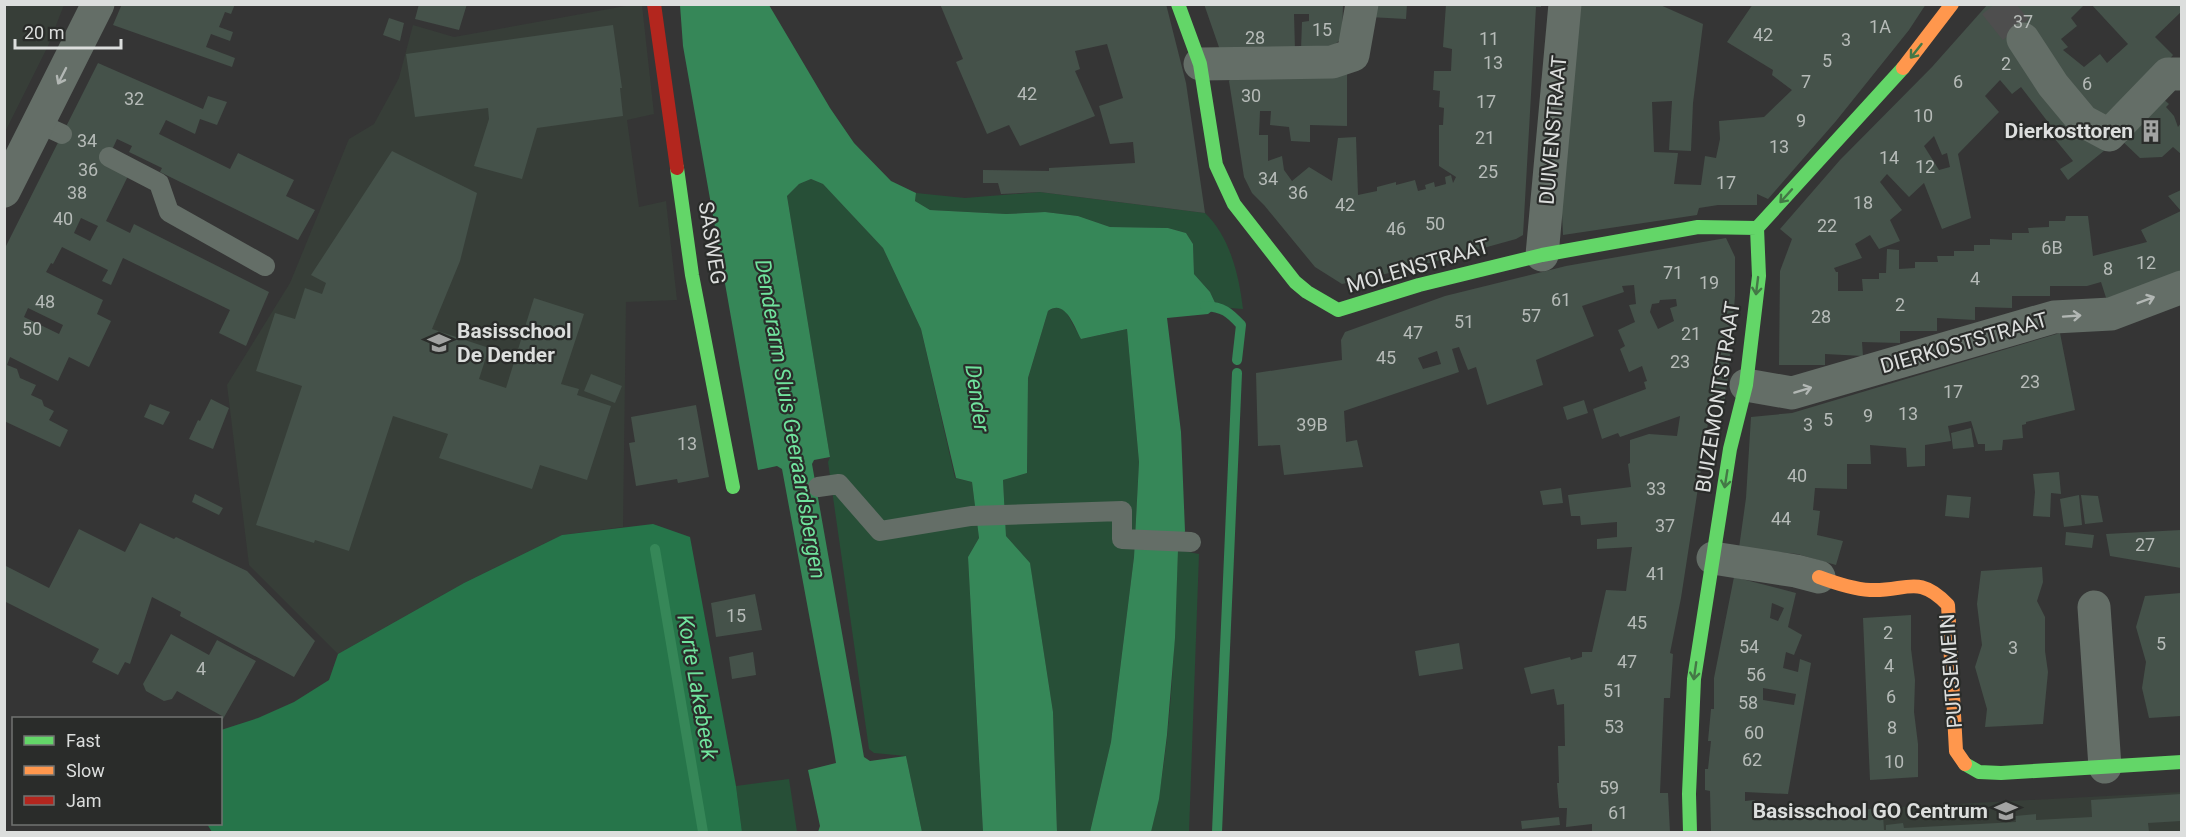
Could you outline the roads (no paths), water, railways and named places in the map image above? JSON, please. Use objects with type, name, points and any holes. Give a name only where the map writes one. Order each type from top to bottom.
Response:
[{"type":"street","name":"SASWEG","points":[[654,4],[692,275],[733,487]]},
{"type":"street","name":"MOLENSTRAAT","points":[[1178,4],[1200,64],[1216,165],[1234,204],[1295,282],[1307,292],[1338,310],[1419,285],[1542,255],[1698,227],[1757,228]]},
{"type":"street","points":[[1200,64],[1332,62],[1353,55],[1362,4]]},
{"type":"street","name":"DUIVENSTRAAT","points":[[1542,255],[1565,4]]},
{"type":"street","points":[[1757,228],[1902,69],[1952,4]]},
{"type":"street","points":[[4,191],[50,129],[90,7]]},
{"type":"street","points":[[2023,39],[2053,85],[2083,122],[2109,135],[2168,74],[2181,74]]},
{"type":"street","name":"BUIZEMONTSTRAAT","points":[[1690,832],[1689,794],[1694,679],[1730,449],[1746,385],[1758,276],[1757,228]]},
{"type":"street","name":"DIERKOSTSTRAAT","points":[[1746,385],[1792,393],[2054,317],[2111,314],[2181,286]]},
{"type":"street","name":"PUTSEMEIN","points":[[1713,558],[1796,571],[1874,590],[1922,585],[1941,596],[1948,605],[1956,751],[1965,766],[1975,772],[2001,773],[2181,762]]},
{"type":"street","points":[[2094,607],[2105,767]]},
{"type":"lane","points":[[109,157],[159,183],[169,212],[265,266]]},
{"type":"lane","points":[[818,487],[839,484],[880,531],[971,516],[1122,511],[1122,539],[1191,542]]},
{"type":"water","points":[[680,5],[769,5],[830,108],[854,143],[891,181],[916,193],[915,201],[930,210],[1006,214],[1045,212],[1078,216],[1110,227],[1168,228],[1186,233],[1193,244],[1194,274],[1210,292],[1217,307],[1208,314],[1167,318],[1181,432],[1185,531],[1178,550],[1175,638],[1167,735],[1159,799],[1151,832],[1090,832],[1111,742],[1134,557],[1139,462],[1127,329],[1081,339],[1068,315],[1059,308],[1054,308],[1048,311],[1028,378],[1027,473],[1003,480],[1006,536],[1030,563],[1053,712],[1057,832],[983,832],[968,557],[979,538],[972,482],[956,478],[921,329],[883,248],[823,184],[811,179],[799,184],[787,196],[830,457],[814,460],[812,464],[864,757],[870,761],[906,756],[922,832],[818,832],[820,826],[808,770],[836,763],[831,733],[782,469],[777,466],[758,470],[683,46]]},
{"type":"waterway","points":[[1205,306],[1225,311],[1241,325],[1237,360]]},
{"type":"waterway","points":[[1217,832],[1237,373]]},
{"type":"waterway","name":"Korte Lakebeek","points":[[655,549],[703,832]]},
{"type":"tunnel","points":[[1995,4],[2023,39]]},
{"type":"place","name":"Dierkosttoren","points":[[2151,131]]},
{"type":"place","name":"Basisschool De Dender","points":[[439,343]]},
{"type":"place","name":"Basisschool GO Centrum","points":[[2006,811]]},
{"type":"water label","name":"Dender","points":[[978,398]]},
{"type":"water label","name":"Denderarm Sluis Geeraardsbergen","points":[[791,419]]}]
